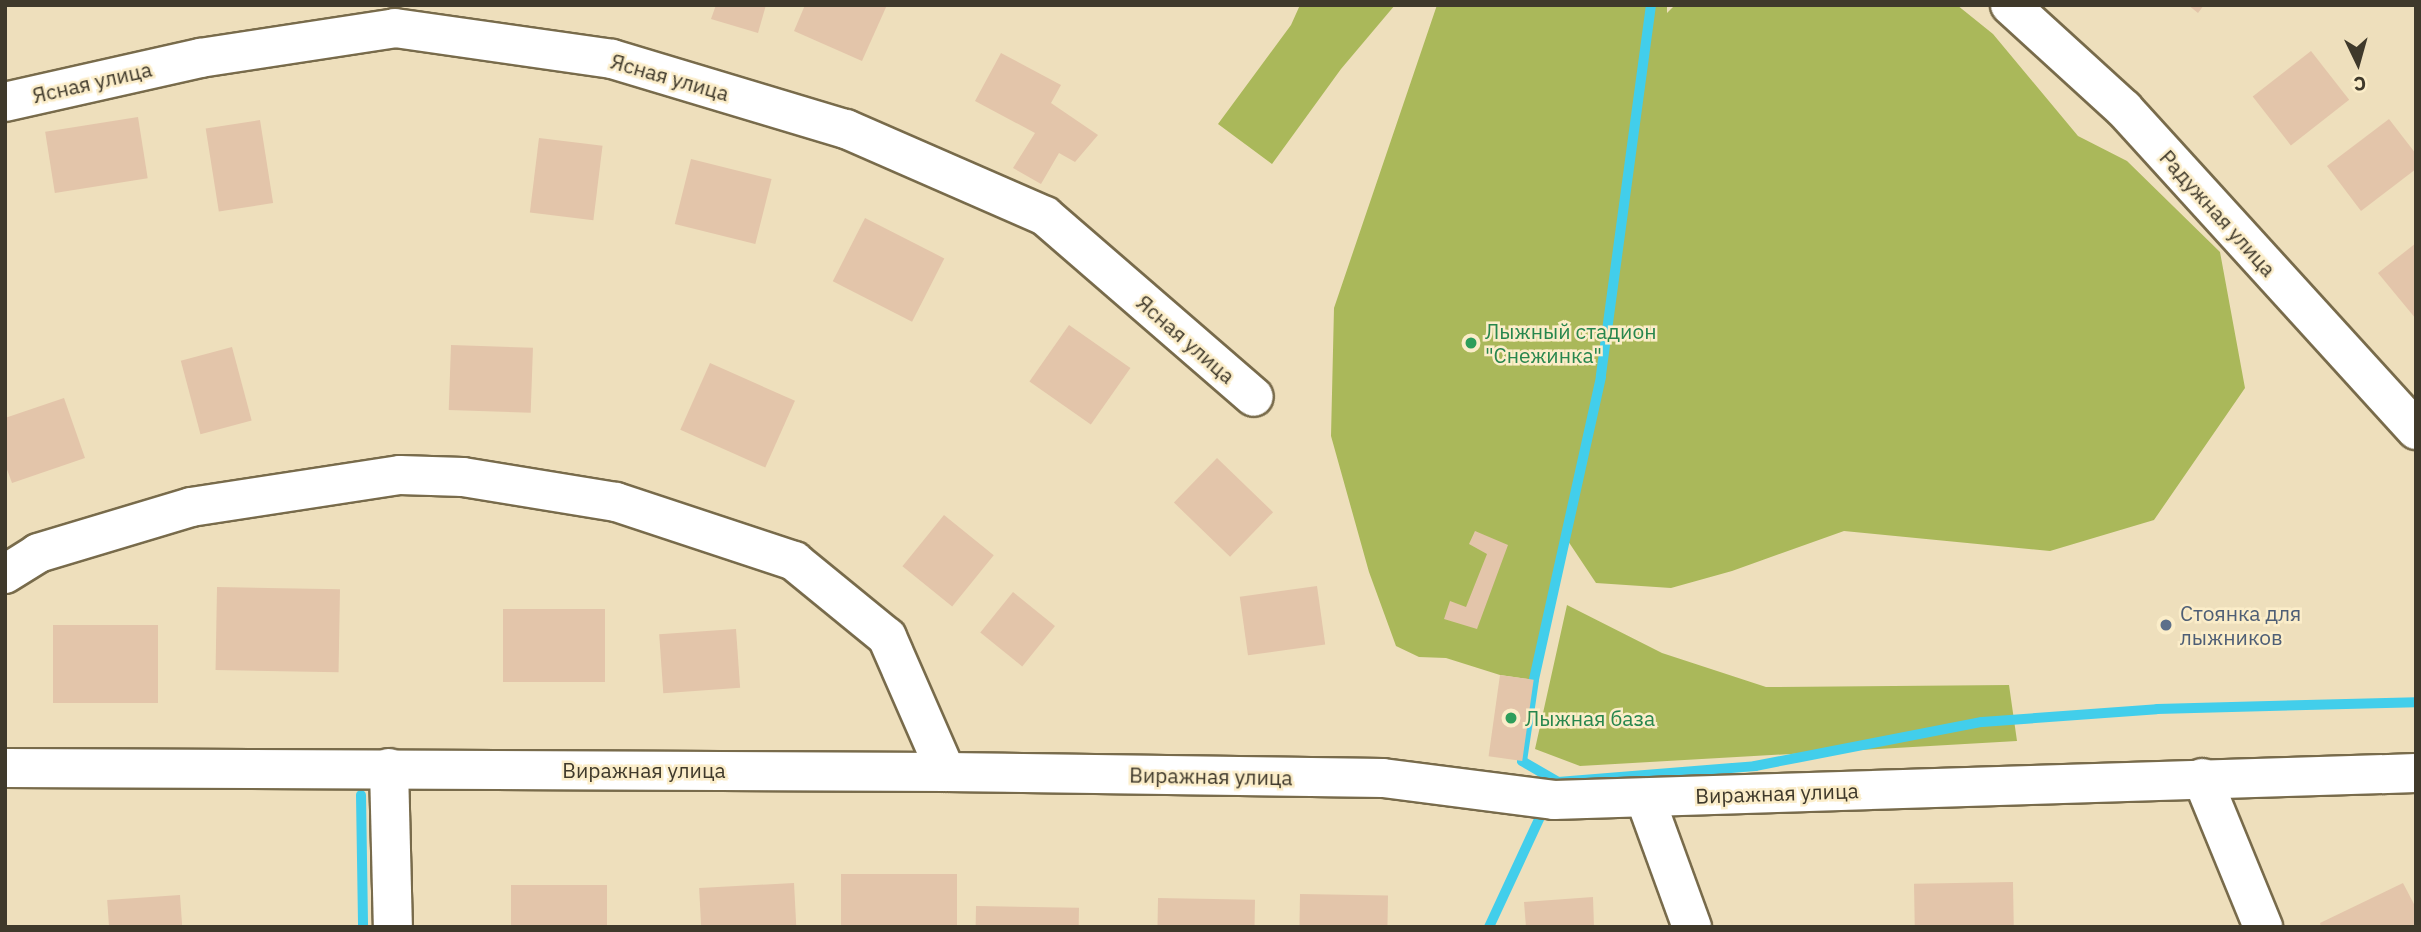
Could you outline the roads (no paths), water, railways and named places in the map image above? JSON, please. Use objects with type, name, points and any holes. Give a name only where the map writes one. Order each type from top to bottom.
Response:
[{"type":"street","name":"Радужная улица","points":[[2010,5],[2124,109],[2416,430]]},
{"type":"street","name":"Ясная улица","points":[[5,102],[395,16],[612,59],[846,129],[1045,216],[1254,397]]},
{"type":"street","points":[[5,574],[38,553],[191,507],[388,477],[463,477],[616,502],[794,561],[887,637],[946,772]]},
{"type":"street","name":"Виражная улица","points":[[5,768],[946,772],[1383,778],[1554,800],[2416,773]]},
{"type":"street","points":[[389,768],[393,927]]},
{"type":"street","points":[[2202,778],[2263,927]]},
{"type":"street","points":[[1645,798],[1692,927]]},
{"type":"waterway","points":[[1651,5],[1601,377],[1534,680],[1522,761],[1558,782],[1755,766],[1982,722],[2157,709],[2416,702]]},
{"type":"waterway","points":[[361,795],[363,927]]},
{"type":"waterway","points":[[1489,927],[1540,817]]},
{"type":"place","name":"Лыжный стадион \"Снежинка\"","points":[[1471,343]]},
{"type":"place","name":"Стоянка для лыжников","points":[[2166,625]]},
{"type":"place","name":"Лыжная база","points":[[1511,718]]}]
